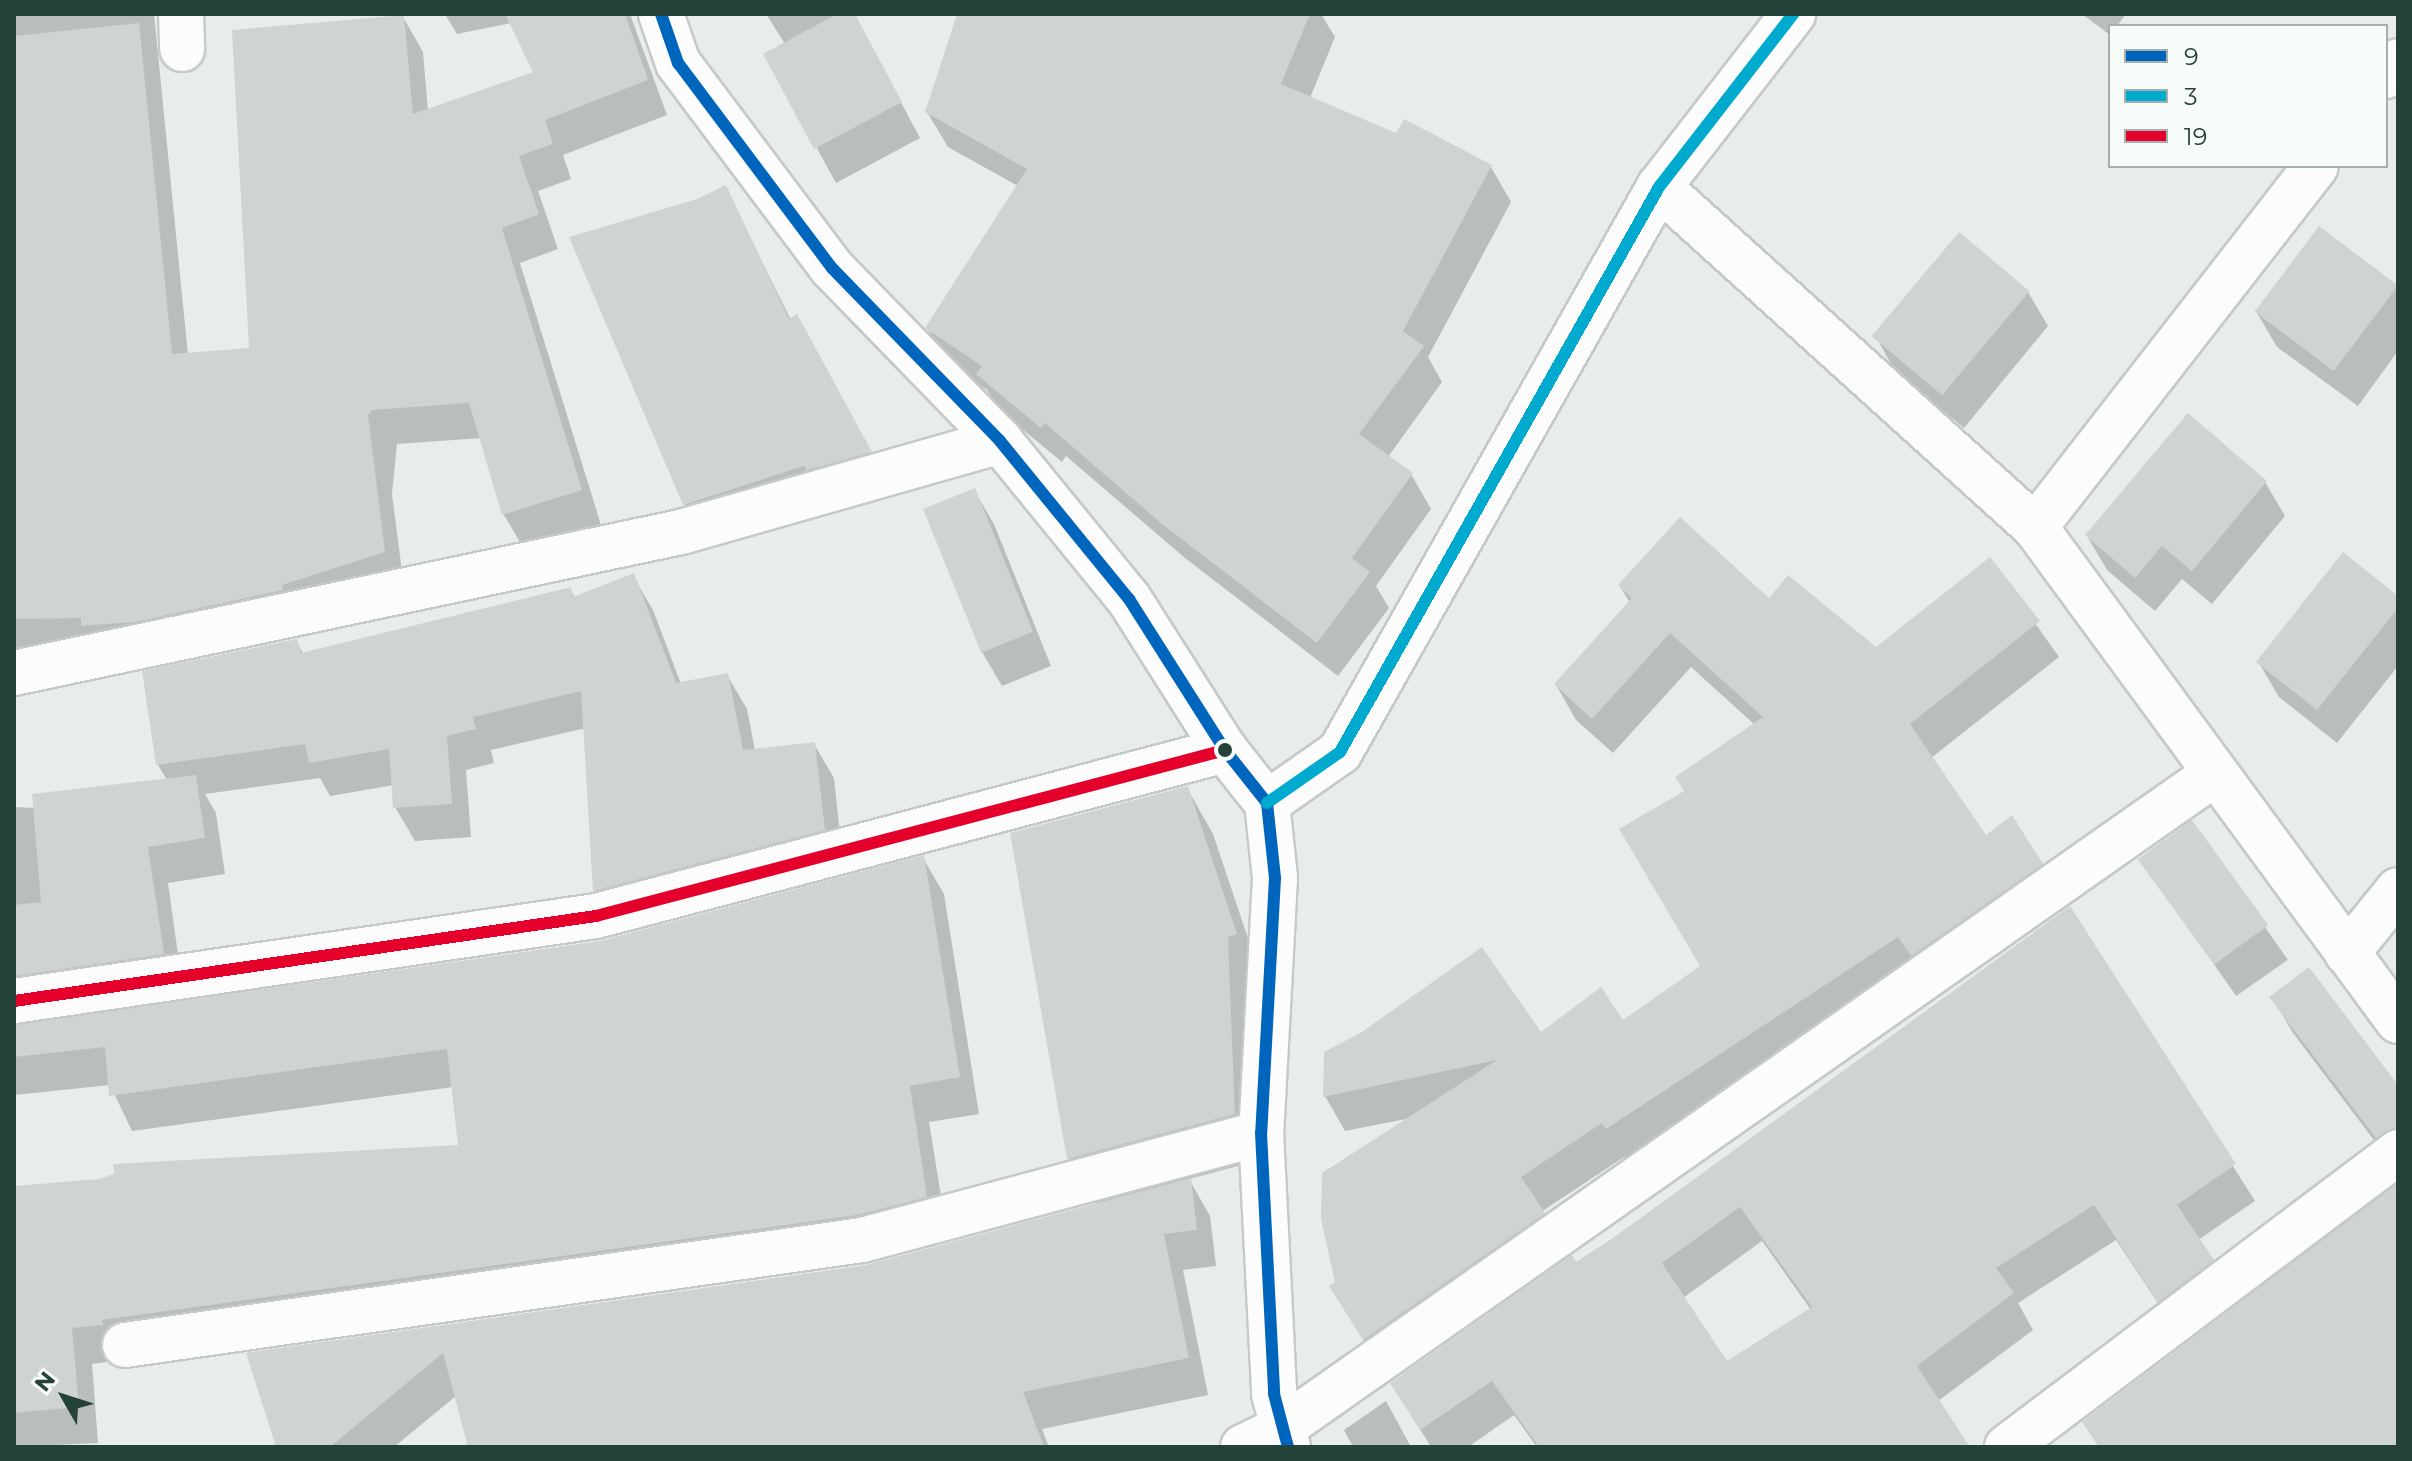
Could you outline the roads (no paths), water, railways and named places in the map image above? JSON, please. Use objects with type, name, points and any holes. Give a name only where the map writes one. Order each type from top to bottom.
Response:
[{"type":"street","points":[[661,14],[678,63],[832,268],[1000,441],[1129,599],[1225,750],[1267,803],[1275,878],[1261,1133],[1274,1394],[1285,1437]]},
{"type":"street","points":[[1267,803],[1340,752],[1659,187],[1793,14]]},
{"type":"street","points":[[2035,527],[2314,168]]},
{"type":"street","points":[[1659,187],[2035,527],[2213,775],[2398,1021]]},
{"type":"street","points":[[14,673],[681,532],[1000,441]]},
{"type":"street","points":[[14,1001],[596,916],[1225,750]]},
{"type":"street","points":[[1243,1447],[1285,1437],[2213,775]]},
{"type":"street","points":[[2347,953],[2398,890]]},
{"type":"street","points":[[125,1345],[862,1240],[1261,1133]]},
{"type":"street","points":[[2007,1447],[2398,1152]]}]
